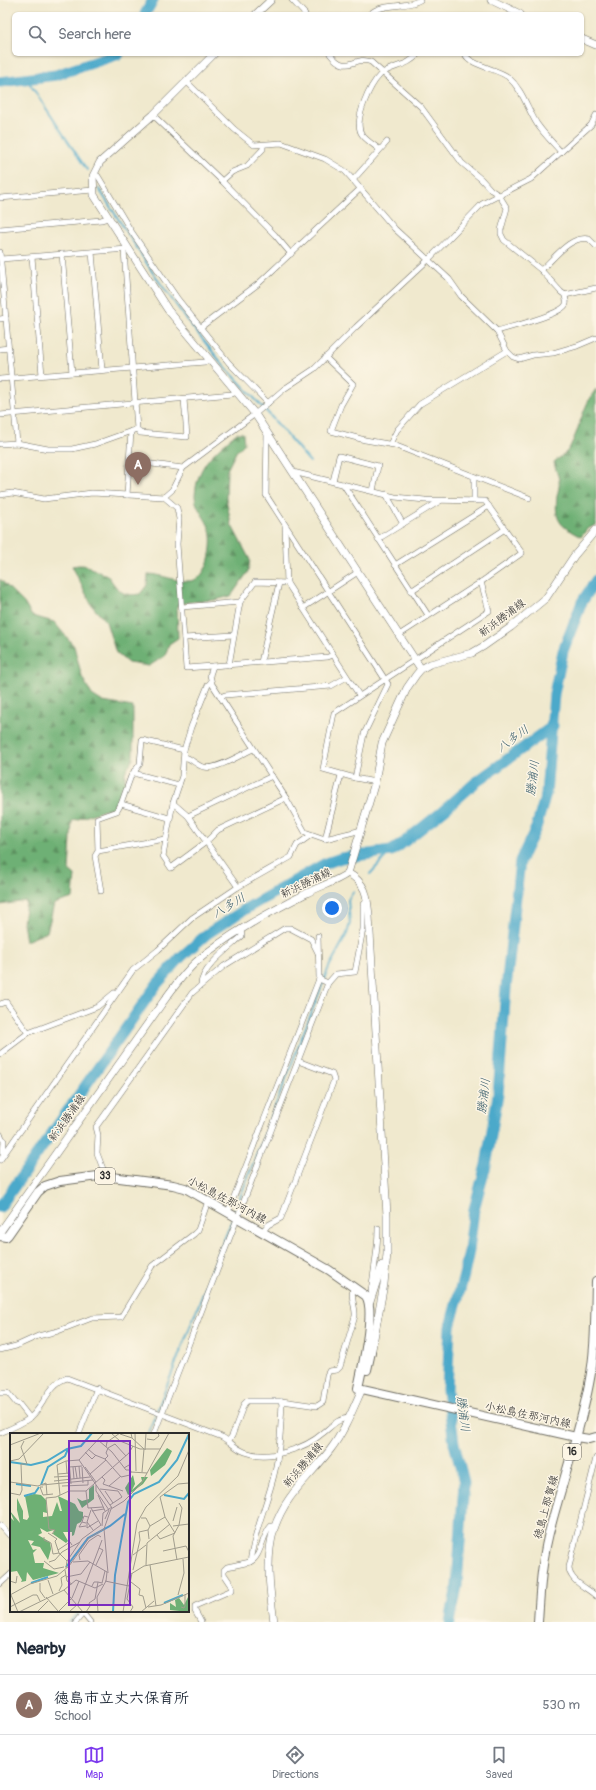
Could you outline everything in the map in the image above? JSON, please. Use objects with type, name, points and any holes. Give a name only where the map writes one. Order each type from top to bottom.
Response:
[{"type":"main road","name":"小松島佐那河内線","points":[[0,1236],[6,1237],[8,1235],[38,1192],[45,1186],[60,1181],[102,1176],[173,1185],[185,1188],[329,1270],[366,1296],[370,1302]]},
{"type":"main road","name":"徳島上那賀線","points":[[538,1622],[542,1575],[547,1542],[576,1437],[592,1368],[596,1281]]},
{"type":"main road","points":[[363,1389],[370,1302]]},
{"type":"main road","points":[[363,1389],[371,1352],[368,1333]]},
{"type":"main road","name":"小松島佐那河内線","points":[[363,1389],[576,1437],[589,1439],[596,1437]]},
{"type":"street","points":[[258,12],[271,0]]},
{"type":"street","points":[[292,0],[304,12]]},
{"type":"street","points":[[373,12],[380,8],[410,5],[420,0]]},
{"type":"street","points":[[491,0],[516,12]]},
{"type":"street","points":[[584,40],[596,45]]},
{"type":"street","points":[[212,56],[153,115],[100,162],[94,174],[93,190],[96,199],[126,249],[168,310],[255,414],[421,669],[407,688],[382,743],[375,782],[349,871],[360,881],[365,891],[367,901],[387,1233],[387,1254],[384,1284],[371,1352]]},
{"type":"street","points":[[332,56],[345,65],[352,65],[359,60],[371,62],[421,107],[462,163],[481,179],[491,190],[499,195],[506,208],[501,234],[504,240],[541,270],[565,295],[567,303],[556,313],[497,331]]},
{"type":"street","points":[[380,150],[363,136],[360,131],[361,111],[365,100],[380,76],[407,64],[416,56]]},
{"type":"street","points":[[467,56],[470,60],[498,70],[517,86],[537,124],[562,152]]},
{"type":"street","points":[[186,81],[247,141],[254,145],[263,146],[281,143],[325,159],[345,171],[395,229],[449,279],[461,296],[497,331],[507,351],[512,357],[519,359],[533,355],[553,353],[577,346],[596,338]]},
{"type":"street","points":[[153,115],[222,181],[275,235],[291,254]]},
{"type":"street","points":[[164,497],[172,490],[183,468],[255,414],[284,389],[314,369],[428,260],[482,204],[531,179],[591,125],[596,115]]},
{"type":"street","points":[[354,180],[387,142]]},
{"type":"street","points":[[222,181],[232,172],[247,166],[263,148],[263,146]]},
{"type":"street","points":[[94,174],[98,176],[131,231],[176,298],[229,363],[268,403]]},
{"type":"street","points":[[201,327],[258,284],[361,188]]},
{"type":"street","points":[[0,198],[93,190]]},
{"type":"street","points":[[0,229],[101,220],[108,218]]},
{"type":"street","points":[[541,270],[562,250],[579,238],[589,239],[596,246]]},
{"type":"street","points":[[1,259],[126,249]]},
{"type":"street","points":[[126,249],[137,429]]},
{"type":"street","points":[[0,252],[17,443]]},
{"type":"street","points":[[92,252],[102,370]]},
{"type":"street","points":[[62,254],[72,373]]},
{"type":"street","points":[[32,256],[42,375]]},
{"type":"street","points":[[565,295],[596,288]]},
{"type":"street","points":[[0,319],[6,318]]},
{"type":"street","points":[[0,349],[9,348]]},
{"type":"street","points":[[390,444],[397,430],[420,404],[507,351]]},
{"type":"street","points":[[325,357],[353,384],[341,405],[331,431],[365,440],[390,444],[529,498]]},
{"type":"street","points":[[0,379],[205,362],[209,360]]},
{"type":"street","points":[[0,415],[184,399],[232,394],[236,392]]},
{"type":"street","points":[[137,429],[140,432],[187,437],[184,399]]},
{"type":"street","points":[[0,444],[17,443],[48,449],[72,449],[95,444],[137,429]]},
{"type":"street","points":[[127,495],[131,431]]},
{"type":"street","points":[[267,432],[266,496],[388,684],[364,734],[355,778]]},
{"type":"street","points":[[332,481],[340,456],[378,466],[373,491]]},
{"type":"street","points":[[129,461],[183,468]]},
{"type":"street","points":[[292,472],[386,494],[425,500],[485,501],[522,553],[481,582],[399,635]]},
{"type":"street","points":[[474,477],[474,501]]},
{"type":"street","points":[[343,484],[394,565],[428,615]]},
{"type":"street","points":[[0,495],[12,493],[44,499],[92,493],[164,497],[177,508],[179,519],[177,544],[186,668],[328,657],[333,655]]},
{"type":"street","points":[[386,494],[403,524]]},
{"type":"street","points":[[378,539],[440,500]]},
{"type":"street","points":[[394,565],[488,506]]},
{"type":"street","points":[[285,525],[287,583],[359,696]]},
{"type":"street","points":[[411,591],[505,529]]},
{"type":"street","name":"新浜勝浦線","points":[[421,669],[430,664],[472,653],[511,627],[546,598],[574,556],[596,530]]},
{"type":"street","points":[[303,608],[358,572]]},
{"type":"street","points":[[229,665],[240,602],[255,582],[287,583]]},
{"type":"street","points":[[375,782],[341,775],[323,769],[334,713],[489,611],[481,582]]},
{"type":"street","points":[[261,662],[279,583]]},
{"type":"street","points":[[182,607],[240,602]]},
{"type":"street","points":[[184,638],[234,635]]},
{"type":"street","points":[[213,666],[210,675],[211,682],[286,798],[306,832],[310,835],[325,839],[361,832]]},
{"type":"street","points":[[220,697],[225,695],[331,686],[347,677]]},
{"type":"street","points":[[211,682],[208,685],[191,727],[184,750],[185,757],[179,785],[169,818],[163,856],[171,868],[206,842],[218,830],[286,798]]},
{"type":"street","points":[[101,891],[95,856],[98,851],[97,818],[117,811],[121,804],[130,776],[140,764],[142,740],[184,750]]},
{"type":"street","points":[[185,757],[190,758],[203,767],[211,768],[253,749]]},
{"type":"street","points":[[134,771],[137,774],[179,785]]},
{"type":"street","points":[[325,839],[341,775]]},
{"type":"street","points":[[188,816],[272,776]]},
{"type":"street","points":[[173,803],[188,816],[238,887]]},
{"type":"street","points":[[121,804],[169,818]]},
{"type":"street","points":[[2,1158],[133,970],[205,908],[238,887],[291,857],[297,845],[310,835]]},
{"type":"street","points":[[98,851],[165,839]]},
{"type":"street","name":"新浜勝浦線","points":[[0,1232],[178,982],[196,962],[241,930],[306,893],[337,881],[349,871]]},
{"type":"street","points":[[233,1215],[298,1061],[328,982],[336,974],[355,972],[362,940],[363,905],[367,901]]},
{"type":"street","points":[[102,1176],[103,1169],[97,1153],[98,1135],[96,1127],[192,993],[235,958],[285,928],[290,928],[311,939],[318,953]]},
{"type":"street","points":[[201,985],[201,979],[217,958],[242,936],[241,930]]},
{"type":"street","points":[[154,1433],[159,1412],[320,980],[318,936]]},
{"type":"street","points":[[320,980],[328,982]]},
{"type":"street","points":[[0,1054],[28,1033],[97,1006],[113,993],[116,993]]},
{"type":"street","points":[[0,1004],[6,1002],[28,1033]]},
{"type":"street","points":[[262,1232],[268,1226],[281,1218],[334,1080],[332,1074],[298,1061]]},
{"type":"street","points":[[0,1134],[4,1141],[2,1158]]},
{"type":"street","points":[[0,1350],[16,1346],[38,1336],[58,1331],[92,1318],[121,1318],[152,1266],[198,1230],[208,1201]]},
{"type":"street","points":[[370,1302],[373,1270],[378,1248],[378,1228]]},
{"type":"street","points":[[370,1302],[380,1272],[387,1233]]},
{"type":"street","points":[[229,1440],[232,1436],[244,1404],[247,1401],[282,1401],[317,1406],[323,1402],[327,1375],[329,1371],[337,1370],[340,1367],[355,1316],[356,1309],[352,1294],[354,1287]]},
{"type":"street","points":[[0,1433],[30,1418],[52,1390],[63,1379],[71,1378],[229,1440],[236,1448],[253,1455],[295,1450],[322,1435],[338,1420],[349,1418]]},
{"type":"street","points":[[79,1433],[97,1388]]},
{"type":"street","name":"新浜勝浦線","points":[[274,1622],[268,1564],[270,1546],[275,1526],[292,1494],[331,1449],[349,1418],[363,1389]]},
{"type":"street","points":[[0,1393],[8,1393],[11,1395],[16,1403],[20,1404],[30,1418]]},
{"type":"street","points":[[250,1562],[251,1552],[261,1514],[274,1477],[278,1453],[282,1401]]},
{"type":"street","points":[[596,1458],[569,1566],[569,1573],[574,1579],[596,1596]]},
{"type":"street","points":[[0,1525],[10,1536]]},
{"type":"street","points":[[201,1622],[195,1611],[195,1606],[232,1590],[232,1586],[224,1574],[224,1570],[227,1567],[254,1561],[264,1536],[271,1526],[275,1526]]},
{"type":"street","points":[[0,1584],[10,1575]]},
{"type":"street","points":[[76,1622],[83,1612],[90,1622]]},
{"type":"green space","points":[[596,389],[596,525],[587,529],[581,537],[563,526],[558,517],[556,504],[559,478],[554,462],[569,449],[587,403]]},
{"type":"green space","points":[[237,433],[243,433],[244,444],[236,452],[227,470],[226,498],[231,524],[250,560],[248,572],[231,596],[215,600],[189,602],[177,605],[178,638],[169,644],[165,656],[149,666],[128,663],[116,653],[106,622],[92,606],[72,566],[87,566],[107,575],[120,591],[133,595],[140,594],[147,585],[148,574],[185,581],[196,579],[202,574],[209,560],[211,536],[210,530],[197,505],[195,496],[196,485],[199,475],[208,459]]},
{"type":"green space","points":[[0,579],[24,603],[32,616],[54,622],[74,646],[82,677],[92,695],[103,702],[133,707],[133,759],[125,772],[125,785],[114,807],[72,821],[69,870],[75,875],[73,898],[54,904],[47,932],[26,941],[23,923],[26,901],[0,905]]},
{"type":"waterway","points":[[146,12],[153,0]]},
{"type":"waterway","points":[[0,82],[56,75],[113,56]]},
{"type":"waterway","points":[[26,78],[87,170]]},
{"type":"waterway","points":[[99,189],[153,273],[187,320],[220,361],[268,413],[310,462]]},
{"type":"waterway","name":"勝浦川","points":[[450,1622],[457,1586],[464,1482],[454,1443],[447,1390],[450,1327],[469,1251],[474,1209],[486,1165],[498,1095],[506,988],[520,861],[536,828],[546,794],[554,694],[563,651],[582,602],[596,580]]},
{"type":"waterway","name":"八多川","points":[[0,1207],[157,984],[181,957],[207,934],[247,908],[324,864],[341,858],[391,851],[443,811],[475,783],[553,726]]},
{"type":"waterway","points":[[370,874],[391,851]]},
{"type":"waterway","points":[[234,1213],[329,967],[347,934],[350,923],[348,900],[353,892]]},
{"type":"waterway","points":[[148,1433],[233,1217]]},
{"type":"waterway","points":[[69,1622],[78,1612]]},
{"type":"place","name":"徳島市立丈六保育所","points":[[138,485]]}]
